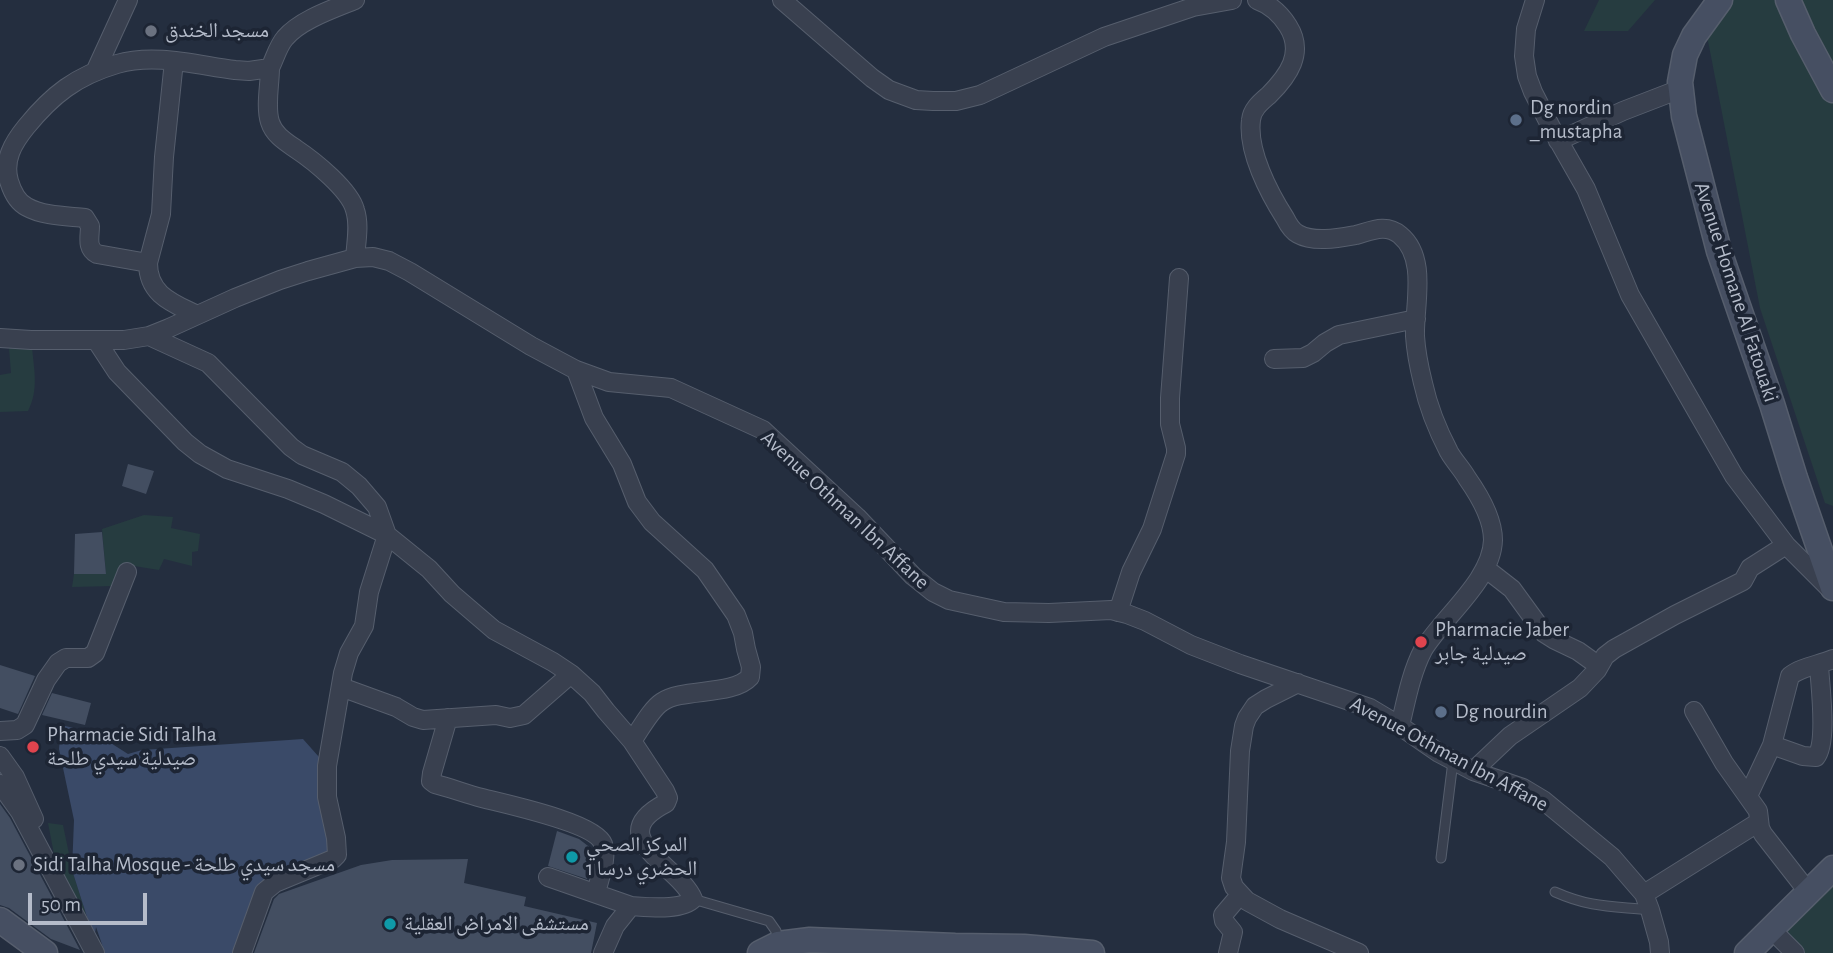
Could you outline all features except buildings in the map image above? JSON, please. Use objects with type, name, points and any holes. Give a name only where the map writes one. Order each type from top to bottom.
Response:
[{"type":"street","points":[[94,72],[128,0]]},
{"type":"street","points":[[355,0],[322,14],[291,32],[282,43],[270,68],[269,111],[271,123],[277,133],[312,160],[355,206],[355,258]]},
{"type":"street","points":[[782,0],[889,90],[916,100],[933,102],[956,101],[980,95],[1104,37],[1193,7],[1232,0]]},
{"type":"street","points":[[1256,0],[1279,13],[1290,29],[1296,56],[1291,67],[1251,117],[1253,149],[1263,178],[1276,204],[1298,234],[1328,239],[1388,228],[1398,232],[1408,242],[1415,258],[1418,293],[1415,335],[1423,387],[1450,454],[1478,496],[1490,523],[1493,538],[1492,551],[1485,568],[1421,654],[1407,696],[1401,726]]},
{"type":"street","points":[[1535,0],[1526,29],[1524,56],[1527,76],[1586,189],[1630,295],[1734,476],[1786,545],[1833,590]]},
{"type":"street","name":"Avenue Homane Al Fatouaki","points":[[1720,0],[1694,36],[1685,55],[1680,89],[1684,116],[1720,251],[1833,590]]},
{"type":"street","points":[[1788,0],[1833,90]]},
{"type":"street","points":[[148,264],[97,254],[89,243],[90,226],[85,218],[37,211],[24,206],[12,191],[8,176],[10,151],[18,138],[53,96],[69,85],[94,72],[135,60],[174,61],[249,71],[270,68]]},
{"type":"street","points":[[174,61],[161,214],[148,264],[149,278],[158,292],[197,315]]},
{"type":"street","points":[[1559,141],[1635,106],[1680,89]]},
{"type":"street","name":"Avenue Othman Ibn Affane","points":[[0,338],[124,340],[149,336],[280,280],[308,271],[355,258],[373,257],[389,261],[576,370],[609,382],[671,388],[763,430],[857,517],[913,576],[933,592],[949,600],[1004,612],[1118,612],[1145,621],[1191,645],[1240,664],[1370,709],[1401,726],[1452,761],[1523,788],[1543,800],[1612,857],[1646,902],[1660,953]]},
{"type":"street","points":[[1118,612],[1131,572],[1152,529],[1175,454],[1170,424],[1170,398],[1179,278]]},
{"type":"street","points":[[1274,359],[1303,358],[1339,335],[1416,319]]},
{"type":"street","points":[[149,336],[208,363],[291,447],[350,478],[377,507],[387,535],[369,592],[364,626],[349,653],[343,673],[327,766],[327,797],[337,855],[275,883],[264,892],[242,953]]},
{"type":"street","points":[[96,340],[117,372],[200,454],[227,469],[312,499],[387,535],[429,569],[452,594],[494,630],[553,662],[592,693],[632,741],[660,782],[667,798],[666,803],[644,818],[641,836],[650,853],[686,888],[693,899],[688,903],[672,906],[631,906],[548,877]]},
{"type":"street","points":[[576,370],[594,418],[622,464],[637,502],[652,522],[705,570],[740,624],[751,667],[750,677],[739,685],[665,699],[654,708],[632,741]]},
{"type":"street","points":[[1473,771],[1510,736],[1580,688],[1605,656],[1614,649],[1743,581],[1750,568],[1786,545]]},
{"type":"street","points":[[1485,568],[1512,589],[1545,633],[1599,666]]},
{"type":"street","points":[[0,731],[17,730],[25,725],[46,680],[58,663],[66,658],[88,658],[94,653],[127,572]]},
{"type":"street","points":[[1748,796],[1772,745],[1790,676],[1826,662],[1819,754],[1816,757],[1803,756],[1772,745]]},
{"type":"street","points":[[341,687],[423,720],[496,715],[510,718],[524,715],[571,674]]},
{"type":"street","points":[[1298,684],[1255,706],[1244,726],[1231,878],[1234,887],[1247,901],[1279,919],[1359,953]]},
{"type":"street","points":[[1694,711],[1724,762],[1758,811],[1763,834],[1809,893]]},
{"type":"street","points":[[448,718],[431,781],[569,822],[599,837],[604,848],[604,858],[597,893]]},
{"type":"street","points":[[0,756],[15,777],[37,826],[45,859]]},
{"type":"street","points":[[0,784],[20,812],[95,953]]},
{"type":"street","points":[[1646,902],[1759,822]]},
{"type":"street","points":[[1747,953],[1833,868]]},
{"type":"street","points":[[1227,953],[1233,934],[1223,915],[1240,895]]},
{"type":"street","points":[[603,953],[615,926],[631,906]]},
{"type":"street","points":[[0,920],[45,953]]},
{"type":"street","points":[[1771,929],[1795,953]]},
{"type":"street","points":[[769,949],[810,940],[1024,947],[1092,953]]},
{"type":"lane","points":[[1441,858],[1452,761]]},
{"type":"lane","points":[[1555,892],[1590,905],[1646,902]]},
{"type":"lane","points":[[693,899],[769,921],[776,931],[769,949]]},
{"type":"green space","points":[[1599,0],[1655,0],[1628,31],[1584,31]]},
{"type":"green space","points":[[1723,0],[1833,0],[1833,506],[1825,503],[1760,308],[1707,36]]},
{"type":"green space","points":[[32,347],[35,388],[28,411],[0,412],[0,375],[11,373],[9,348]]},
{"type":"green space","points":[[144,515],[173,517],[171,528],[200,534],[198,551],[192,552],[192,566],[164,559],[159,570],[134,566],[114,586],[72,587],[74,574],[106,574],[102,529]]},
{"type":"green space","points":[[48,823],[63,825],[73,873],[92,933],[59,880]]},
{"type":"green space","points":[[1833,881],[1833,953],[1801,953],[1785,934]]},
{"type":"water","points":[[61,725],[95,733],[128,754],[142,750],[303,739],[327,766],[337,855],[265,882],[236,953],[105,953],[96,927],[94,939],[72,870],[74,820],[59,749]]},
{"type":"place","name":"مسجد الخندق","points":[[151,31]]},
{"type":"place","name":"Dg nordin _mustapha","points":[[1516,120]]},
{"type":"place","name":"Pharmacie Jaber صيدلية جابر","points":[[1421,642]]},
{"type":"place","name":"Dg nourdin","points":[[1441,712]]},
{"type":"place","name":"Pharmacie Sidi Talha صيدلية سيدي طلحة","points":[[33,747]]},
{"type":"place","name":"المركز الصحي الحضري درسا 1","points":[[572,857]]},
{"type":"place","name":"Sidi Talha Mosque - مسجد سيدي طلحة","points":[[19,865]]},
{"type":"place","name":"مستشفى الامراض العقلية","points":[[390,924]]}]
